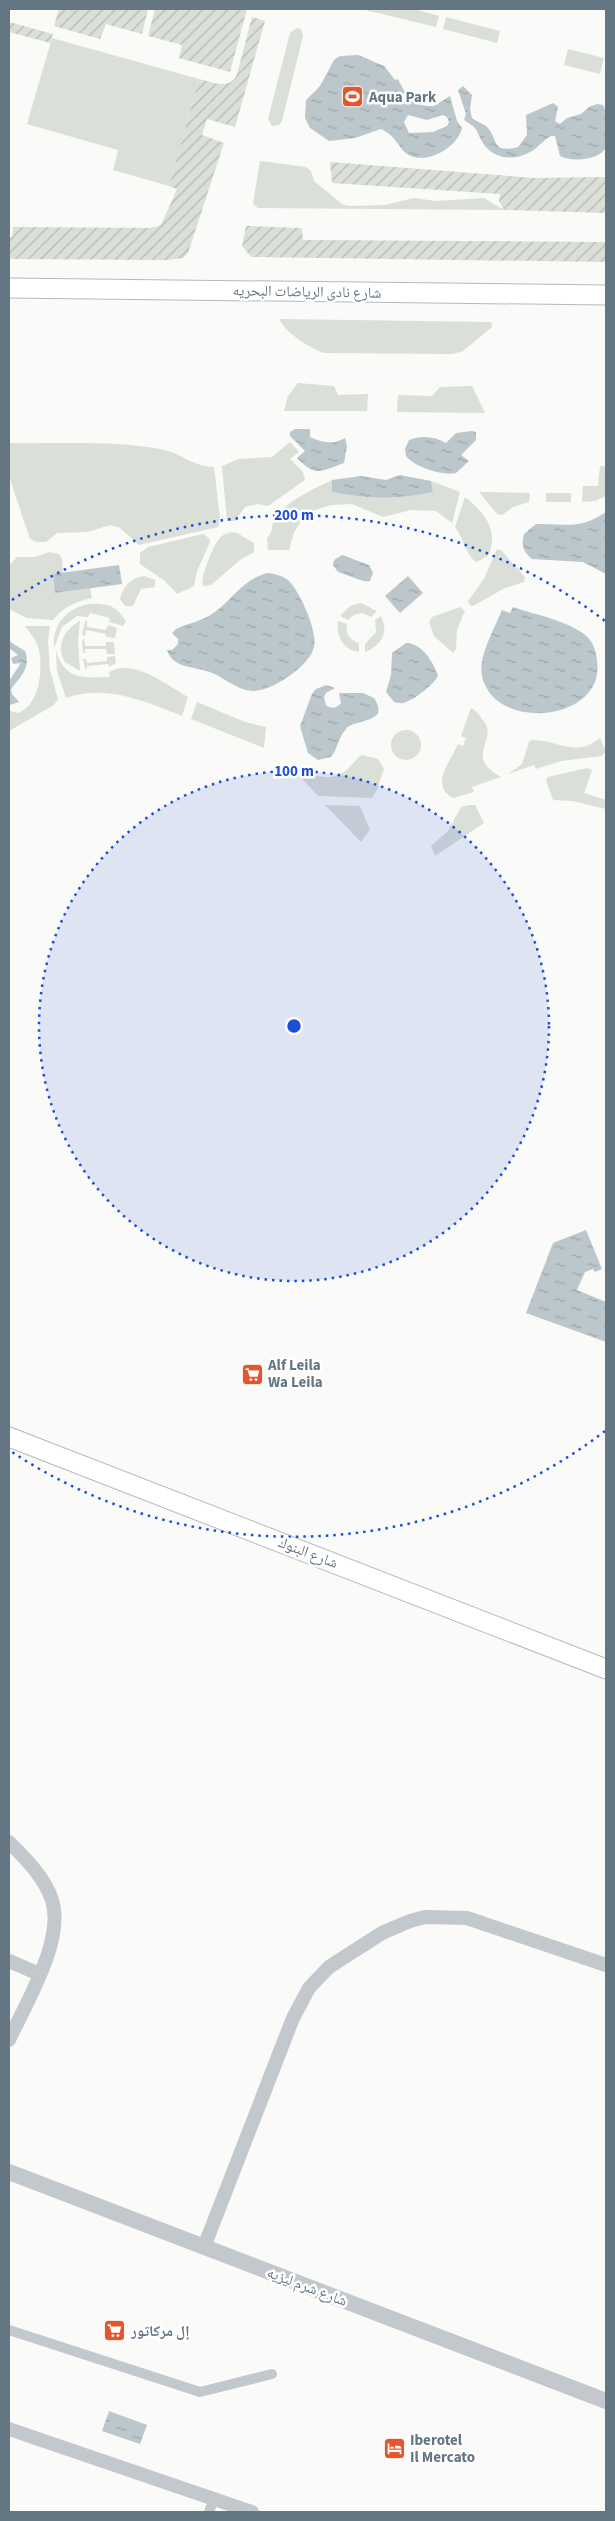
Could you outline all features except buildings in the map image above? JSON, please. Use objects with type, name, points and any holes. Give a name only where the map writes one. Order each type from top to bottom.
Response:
[{"type":"main road","name":"شارع نادى الرياضات البحريه","points":[[9,288],[606,295]]},
{"type":"main road","name":"شارع البنوك","points":[[9,1437],[606,1669]]},
{"type":"street","points":[[9,1842],[24,1857],[45,1886],[52,1898],[55,1914],[54,1935],[39,1974],[9,2040]]},
{"type":"street","points":[[204,2247],[292,2018],[309,1988],[329,1967],[395,1926],[418,1919],[440,1916],[467,1918],[606,1965]]},
{"type":"street","points":[[9,1961],[39,1974]]},
{"type":"street","name":"شارع شرم ليزيه","points":[[9,2172],[606,2401]]},
{"type":"street","points":[[9,2330],[200,2392],[272,2374]]},
{"type":"street","points":[[9,2429],[211,2506],[252,2512]]},
{"type":"shaded area","points":[[59,9],[148,9],[142,34],[106,24],[100,39],[54,26]]},
{"type":"shaded area","points":[[155,9],[247,9],[230,72],[179,58],[182,45],[148,36]]},
{"type":"shaded area","points":[[361,9],[414,9],[439,16],[436,27]]},
{"type":"shaded area","points":[[252,17],[265,21],[235,127],[207,119],[202,135],[224,143],[188,253],[183,258],[168,260],[9,259],[9,237],[12,237],[13,227],[151,228],[161,225],[177,189],[169,186],[199,79],[226,84],[234,79]]},
{"type":"shaded area","points":[[446,17],[500,31],[497,43],[443,29]]},
{"type":"shaded area","points":[[9,22],[53,34],[50,43],[9,32]]},
{"type":"shaded area","points":[[297,28],[301,29],[303,36],[282,121],[279,125],[272,126],[268,119],[290,33]]},
{"type":"shaded area","points":[[52,38],[199,79],[169,186],[113,170],[118,150],[27,124]]},
{"type":"shaded area","points":[[568,49],[604,58],[600,74],[564,65]]},
{"type":"shaded area","points":[[260,161],[306,167],[311,171],[314,181],[342,204],[349,206],[385,205],[414,198],[436,201],[484,198],[504,210],[258,208],[253,204]]},
{"type":"shaded area","points":[[330,162],[535,178],[606,177],[606,213],[504,210],[499,201],[500,194],[332,183]]},
{"type":"shaded area","points":[[246,226],[302,228],[303,240],[606,242],[606,262],[251,257],[242,246]]},
{"type":"shaded area","points":[[279,319],[491,322],[492,327],[463,351],[453,354],[324,353],[298,339],[287,330]]},
{"type":"shaded area","points":[[298,383],[334,386],[338,395],[368,394],[367,411],[284,411],[288,396]]},
{"type":"shaded area","points":[[472,386],[485,413],[397,412],[398,395],[432,396],[440,387]]},
{"type":"shaded area","points":[[290,442],[299,452],[290,459],[303,472],[305,480],[268,506],[258,504],[245,507],[235,521],[227,521],[222,466],[239,459],[272,457]]},
{"type":"shaded area","points":[[9,443],[104,443],[141,446],[174,453],[200,465],[214,467],[220,518],[218,527],[139,545],[120,528],[110,525],[88,532],[57,533],[46,542],[37,542],[30,539],[9,476]]},
{"type":"shaded area","points":[[600,466],[606,466],[606,496],[595,501],[582,502],[583,486],[598,486]]},
{"type":"shaded area","points":[[332,480],[332,492],[358,496],[382,498],[420,495],[433,492],[431,481],[460,492],[452,523],[436,511],[411,510],[383,517],[352,504],[331,505],[315,510],[303,519],[294,532],[289,550],[268,550],[267,538],[271,533],[275,517],[280,511],[302,496]]},
{"type":"shaded area","points":[[479,492],[530,493],[529,502],[513,507],[502,515],[497,514]]},
{"type":"shaded area","points":[[546,493],[571,493],[571,502],[546,502]]},
{"type":"shaded area","points":[[465,497],[484,516],[491,530],[491,547],[488,556],[476,562],[470,555],[455,527]]},
{"type":"shaded area","points":[[231,532],[237,533],[254,543],[254,552],[240,560],[211,585],[203,586],[205,569],[214,547],[221,537]]},
{"type":"shaded area","points":[[203,534],[209,538],[210,542],[197,571],[194,586],[177,594],[165,581],[140,564],[140,553],[148,547]]},
{"type":"shaded area","points":[[497,549],[501,550],[525,577],[524,582],[505,588],[473,606],[470,605],[468,601],[484,579]]},
{"type":"shaded area","points":[[49,552],[59,554],[62,559],[63,573],[53,574],[56,593],[90,588],[92,598],[70,606],[53,620],[27,618],[9,609],[9,566],[17,557],[35,557]]},
{"type":"shaded area","points":[[144,576],[155,580],[155,587],[141,589],[133,606],[125,606],[120,599],[123,590],[131,581]]},
{"type":"shaded area","points":[[361,603],[377,611],[371,617],[359,613],[348,620],[340,616],[350,606]]},
{"type":"shaded area","points":[[89,604],[110,606],[118,611],[126,621],[123,626],[109,622],[110,618],[90,613],[88,617],[77,616],[62,627],[54,648],[55,632],[62,619],[81,606]]},
{"type":"shaded area","points":[[460,607],[465,611],[457,629],[456,649],[453,653],[434,636],[429,622],[432,617]]},
{"type":"shaded area","points":[[381,616],[384,628],[382,638],[376,646],[365,652],[365,644],[376,632],[375,620]]},
{"type":"shaded area","points":[[80,621],[78,641],[80,671],[65,662],[62,656],[61,644],[70,628]]},
{"type":"shaded area","points":[[85,621],[87,621],[87,627],[106,630],[108,625],[117,628],[115,638],[86,630],[85,636],[82,635]]},
{"type":"shaded area","points":[[338,621],[347,624],[349,636],[359,643],[359,652],[353,651],[342,641],[338,632]]},
{"type":"shaded area","points":[[25,626],[50,626],[48,641],[50,670],[58,699],[54,705],[9,731],[10,711],[18,713],[31,702],[40,676],[38,647]]},
{"type":"shaded area","points":[[84,639],[85,646],[106,646],[106,642],[114,642],[115,654],[107,654],[106,649],[85,649],[85,653],[83,653],[82,640]]},
{"type":"shaded area","points":[[56,650],[64,667],[76,675],[84,677],[110,677],[109,672],[129,668],[160,680],[188,697],[182,716],[125,696],[96,693],[66,698],[57,671]]},
{"type":"shaded area","points":[[115,656],[116,663],[109,667],[108,664],[87,666],[86,671],[83,659],[86,659],[87,663],[107,661],[107,657]]},
{"type":"shaded area","points":[[197,702],[245,722],[266,727],[264,748],[191,719]]},
{"type":"shaded area","points":[[471,708],[479,714],[487,727],[488,734],[483,755],[484,762],[501,777],[472,787],[474,792],[453,798],[446,792],[442,779],[458,744],[463,746],[466,738],[461,736]]},
{"type":"shaded area","points":[[406,730],[417,734],[421,745],[417,756],[406,760],[395,756],[391,745],[395,734]]},
{"type":"shaded area","points":[[600,738],[606,751],[602,756],[561,761],[536,769],[534,765],[508,774],[522,764],[529,742],[532,740],[583,747]]},
{"type":"shaded area","points":[[362,755],[378,759],[384,769],[377,790],[372,798],[318,796],[293,769],[319,776],[332,777],[344,772]]},
{"type":"shaded area","points":[[587,768],[592,770],[584,793],[606,800],[606,809],[573,801],[553,800],[546,780],[548,777]]},
{"type":"shaded area","points":[[325,805],[360,806],[370,830],[361,842]]},
{"type":"shaded area","points":[[475,805],[484,823],[435,856],[431,846],[448,831],[461,807]]},
{"type":"water","name":"Aqua Park","points":[[358,55],[384,66],[395,80],[398,79],[407,95],[421,105],[434,106],[450,96],[457,121],[462,128],[455,142],[441,152],[424,158],[409,155],[402,150],[387,132],[381,129],[355,138],[329,141],[310,128],[305,118],[306,100],[320,86],[334,60],[340,56]],"holes":[[[408,115],[427,120],[443,115],[447,117],[449,122],[447,126],[433,132],[409,133],[404,122]]]},
{"type":"water","name":"Aqua Park","points":[[463,86],[472,95],[470,109],[472,118],[486,126],[499,147],[509,149],[518,147],[527,135],[526,115],[553,103],[558,107],[555,121],[560,124],[567,118],[581,114],[589,107],[597,104],[603,105],[607,126],[606,147],[603,152],[592,158],[565,158],[560,156],[555,136],[551,136],[536,148],[523,155],[508,158],[494,154],[483,143],[475,128],[464,120],[466,114],[458,90]]},
{"type":"water","points":[[295,429],[310,429],[310,437],[324,442],[336,442],[345,438],[347,446],[344,463],[319,471],[309,468],[297,458],[305,451],[290,436],[290,432]]},
{"type":"water","points":[[476,432],[476,440],[461,455],[469,461],[456,473],[450,474],[429,470],[415,464],[406,456],[405,449],[409,440],[418,437],[428,437],[446,443],[456,433]]},
{"type":"water","points":[[400,475],[431,481],[433,492],[382,498],[332,492],[332,480],[361,476],[386,480]]},
{"type":"water","points":[[606,512],[606,574],[583,562],[532,559],[525,551],[523,544],[524,534],[536,524],[579,524]]},
{"type":"water","points":[[342,555],[369,565],[373,573],[370,581],[359,580],[338,572],[333,565],[334,560]]},
{"type":"water","points":[[119,565],[122,584],[55,593],[53,574]]},
{"type":"water","points":[[268,573],[289,581],[303,603],[311,622],[315,640],[314,647],[311,654],[298,670],[279,683],[252,691],[240,688],[213,673],[178,663],[170,656],[167,650],[172,650],[178,644],[178,639],[172,633],[176,629],[209,616],[217,611],[250,580]]},
{"type":"water","points":[[408,576],[423,593],[400,613],[385,596]]},
{"type":"water","points":[[513,607],[568,625],[584,634],[590,640],[595,649],[597,661],[595,681],[585,697],[568,708],[547,713],[526,712],[506,706],[491,694],[482,676],[482,660],[502,610],[510,613]]},
{"type":"water","points":[[9,641],[25,651],[27,657],[24,671],[11,689],[12,694],[19,702],[10,705],[9,681],[21,663],[13,664],[11,658],[18,655],[9,648]]},
{"type":"water","points":[[406,643],[417,646],[426,654],[438,675],[420,694],[406,702],[398,703],[394,702],[386,692],[391,675],[392,653]]},
{"type":"water","points":[[326,685],[335,688],[326,693],[324,697],[326,705],[332,708],[339,705],[341,703],[339,693],[363,693],[374,698],[378,706],[378,712],[370,719],[346,729],[331,757],[318,760],[308,753],[300,726],[312,694],[316,689]]},
{"type":"water","points":[[586,1230],[602,1269],[595,1272],[593,1269],[585,1272],[577,1290],[606,1302],[606,1342],[526,1313],[553,1243]]},
{"type":"water","points":[[109,2411],[147,2425],[140,2444],[102,2431]]},
{"type":"place","name":"Aqua Park","points":[[353,97]]},
{"type":"place","name":"Alf Leila Wa Leila","points":[[252,1374]]},
{"type":"place","name":"إل مركاتور","points":[[115,2331]]},
{"type":"place","name":"Iberotel Il Mercato","points":[[394,2449]]}]
